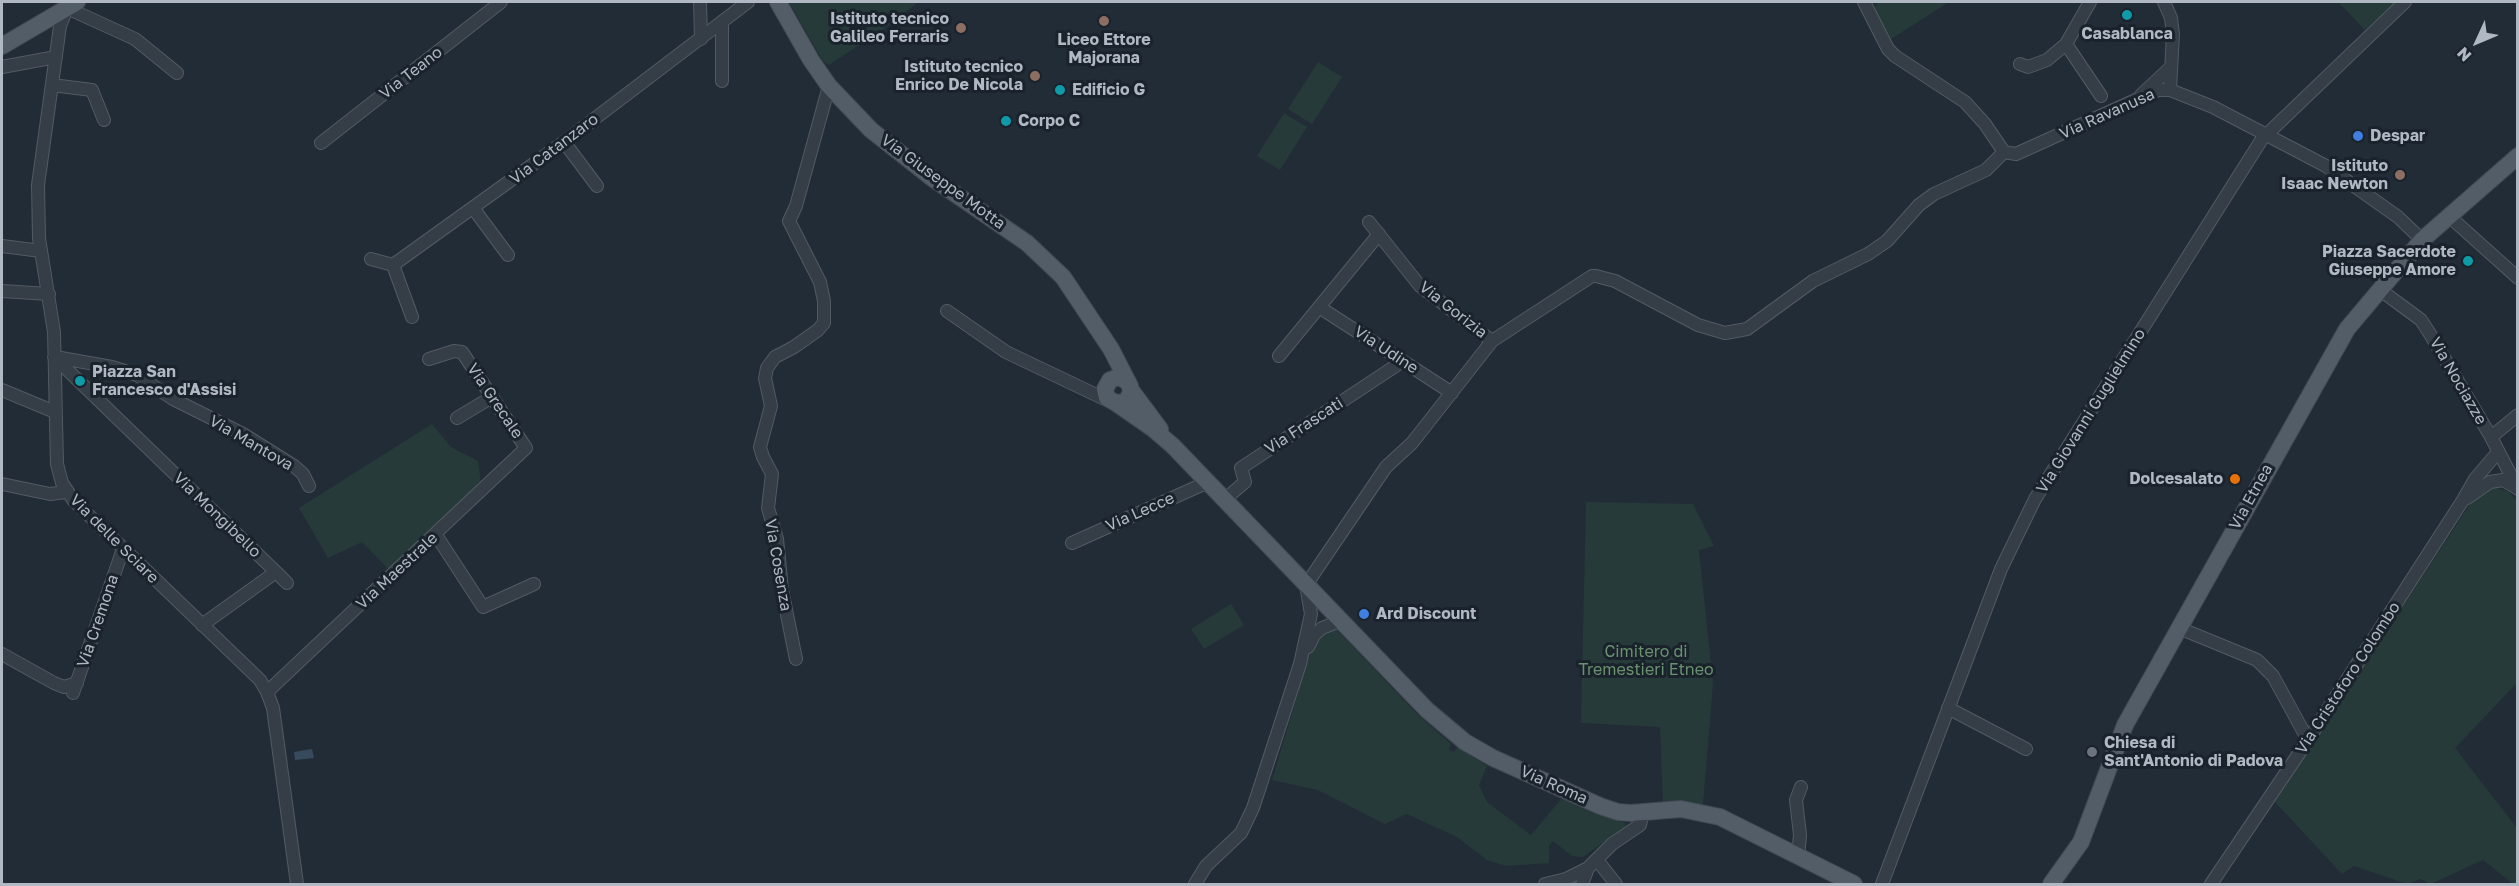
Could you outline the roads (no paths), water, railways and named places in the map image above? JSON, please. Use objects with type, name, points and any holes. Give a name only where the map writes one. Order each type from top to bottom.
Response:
[{"type":"main road","name":"Via Giuseppe Motta","points":[[777,2],[829,86],[872,130],[903,156],[1011,231],[1048,262],[1063,277],[1095,328]]},
{"type":"main road","points":[[2,46],[72,5]]},
{"type":"main road","name":"Via Etnea","points":[[2051,885],[2080,842],[2125,725],[2347,329],[2422,240],[2517,156]]},
{"type":"main road","points":[[1095,328],[1111,363],[1112,372],[1105,394],[1113,403],[1173,446]]},
{"type":"main road","points":[[1095,328],[1111,349],[1130,386],[1173,446],[1306,585]]},
{"type":"main road","points":[[1108,382],[1119,377],[1130,386]]},
{"type":"main road","points":[[1113,403],[1125,402],[1130,386]]},
{"type":"main road","name":"Via Roma","points":[[1306,585],[1325,612],[1427,710],[1479,751],[1618,812],[1681,809],[1707,813],[1854,885]]},
{"type":"street","name":"Via Teano","points":[[321,143],[501,2]]},
{"type":"street","points":[[699,2],[701,39]]},
{"type":"street","name":"Via Catanzaro","points":[[393,265],[564,142],[748,2]]},
{"type":"street","points":[[1306,585],[1386,467],[1412,443],[1492,341],[1592,276],[1615,281],[1698,325],[1725,333],[1747,329],[1813,281],[1853,262],[1887,241],[1926,199],[1986,170],[2004,152],[1985,124],[1965,102],[1895,56],[1888,48],[1864,2]]},
{"type":"street","points":[[2020,64],[2028,67],[2047,60],[2066,44],[2090,2]]},
{"type":"street","points":[[2164,2],[2171,18],[2173,34],[2170,90]]},
{"type":"street","name":"Via Giovanni Guglielmino","points":[[1882,885],[2001,569],[2027,514],[2265,135],[2405,2]]},
{"type":"street","points":[[72,5],[135,39],[177,73]]},
{"type":"street","name":"Via delle Sciare","points":[[72,5],[60,26],[38,185],[41,251],[54,332],[57,464],[66,492],[260,680],[267,692],[273,708],[297,885]]},
{"type":"street","points":[[722,22],[722,81]]},
{"type":"street","points":[[2066,44],[2101,96]]},
{"type":"street","points":[[2,67],[56,57]]},
{"type":"street","points":[[2134,101],[2171,67]]},
{"type":"street","points":[[52,85],[92,90],[104,120]]},
{"type":"street","name":"Via Cosenza","points":[[796,659],[782,590],[777,539],[768,508],[772,474],[760,447],[771,406],[765,378],[767,368],[775,357],[794,347],[824,323],[824,301],[820,282],[789,221],[796,206],[829,86]]},
{"type":"street","name":"Via Ravanusa","points":[[2004,152],[2016,154],[2158,90],[2170,90],[2213,107],[2326,166],[2398,218],[2422,240]]},
{"type":"street","points":[[2286,114],[2282,128],[2289,147]]},
{"type":"street","points":[[564,142],[597,186]]},
{"type":"street","points":[[473,208],[508,255]]},
{"type":"street","points":[[2450,217],[2517,278]]},
{"type":"street","name":"Via Gorizia","points":[[1369,222],[1420,286],[1492,341]]},
{"type":"street","points":[[1279,356],[1378,234]]},
{"type":"street","points":[[2,246],[41,251]]},
{"type":"street","points":[[371,259],[393,265],[412,317]]},
{"type":"street","name":"Via Nociazze","points":[[2379,289],[2421,320],[2491,437],[2505,475],[2517,488]]},
{"type":"street","points":[[2,291],[49,294]]},
{"type":"street","name":"Via Udine","points":[[1319,307],[1452,393]]},
{"type":"street","points":[[947,311],[1006,352],[1113,403]]},
{"type":"street","name":"Via Grecale","points":[[429,359],[454,351],[462,352],[526,448]]},
{"type":"street","name":"Via Mongibello","points":[[54,357],[276,572],[202,625]]},
{"type":"street","name":"Via Mantova","points":[[54,357],[112,367],[137,375],[173,399],[243,434],[294,466],[303,474],[309,486]]},
{"type":"street","name":"Via Frascati","points":[[1224,500],[1245,482],[1241,468],[1403,361]]},
{"type":"street","points":[[1072,384],[1096,387],[1108,382]]},
{"type":"street","points":[[2,390],[55,412]]},
{"type":"street","points":[[457,418],[492,397]]},
{"type":"street","points":[[2491,437],[2517,415]]},
{"type":"street","name":"Via Maestrale","points":[[267,692],[526,448]]},
{"type":"street","name":"Via Cristoforo Colombo","points":[[2211,885],[2308,740],[2485,465],[2498,452]]},
{"type":"street","points":[[2463,500],[2505,475]]},
{"type":"street","name":"Via Lecce","points":[[1072,543],[1208,482]]},
{"type":"street","points":[[2,484],[50,494],[66,492]]},
{"type":"street","points":[[436,535],[483,607],[534,585]]},
{"type":"street","name":"Via Cremona","points":[[2,654],[54,683],[75,688],[123,549]]},
{"type":"street","points":[[276,572],[287,583]]},
{"type":"street","points":[[1300,664],[1314,635],[1327,624],[1325,612]]},
{"type":"street","points":[[1195,885],[1206,866],[1234,841],[1248,820],[1300,664],[1325,612]]},
{"type":"street","points":[[2179,628],[2257,660],[2273,676],[2308,740]]},
{"type":"street","points":[[1948,708],[2026,749]]},
{"type":"street","points":[[1798,857],[1800,835],[1796,800],[1801,787]]},
{"type":"street","points":[[1582,885],[1593,864],[1612,844],[1640,825],[1643,812]]},
{"type":"street","points":[[1545,885],[1566,879],[1593,864]]},
{"type":"street","points":[[1593,864],[1616,885]]},
{"type":"water","points":[[312,749],[314,758],[295,760],[294,752]]},
{"type":"place","name":"Casablanca","points":[[2127,15]]},
{"type":"place","name":"Liceo Ettore Majorana","points":[[1104,21]]},
{"type":"place","name":"Istituto tecnico Galileo Ferraris","points":[[961,28]]},
{"type":"place","name":"Istituto tecnico Enrico De Nicola","points":[[1035,76]]},
{"type":"place","name":"Edificio G","points":[[1060,90]]},
{"type":"place","name":"Corpo C","points":[[1006,121]]},
{"type":"place","name":"Despar","points":[[2358,136]]},
{"type":"place","name":"Istituto Isaac Newton","points":[[2400,175]]},
{"type":"place","name":"Piazza Sacerdote Giuseppe Amore","points":[[2468,261]]},
{"type":"place","name":"Piazza San Francesco d'Assisi","points":[[80,381]]},
{"type":"place","name":"Dolcesalato","points":[[2235,479]]},
{"type":"place","name":"Ard Discount","points":[[1364,614]]},
{"type":"place","name":"Chiesa di Sant'Antonio di Padova","points":[[2092,752]]},
{"type":"park label","name":"Cimitero di Tremestieri Etneo","points":[[1646,661]]}]
